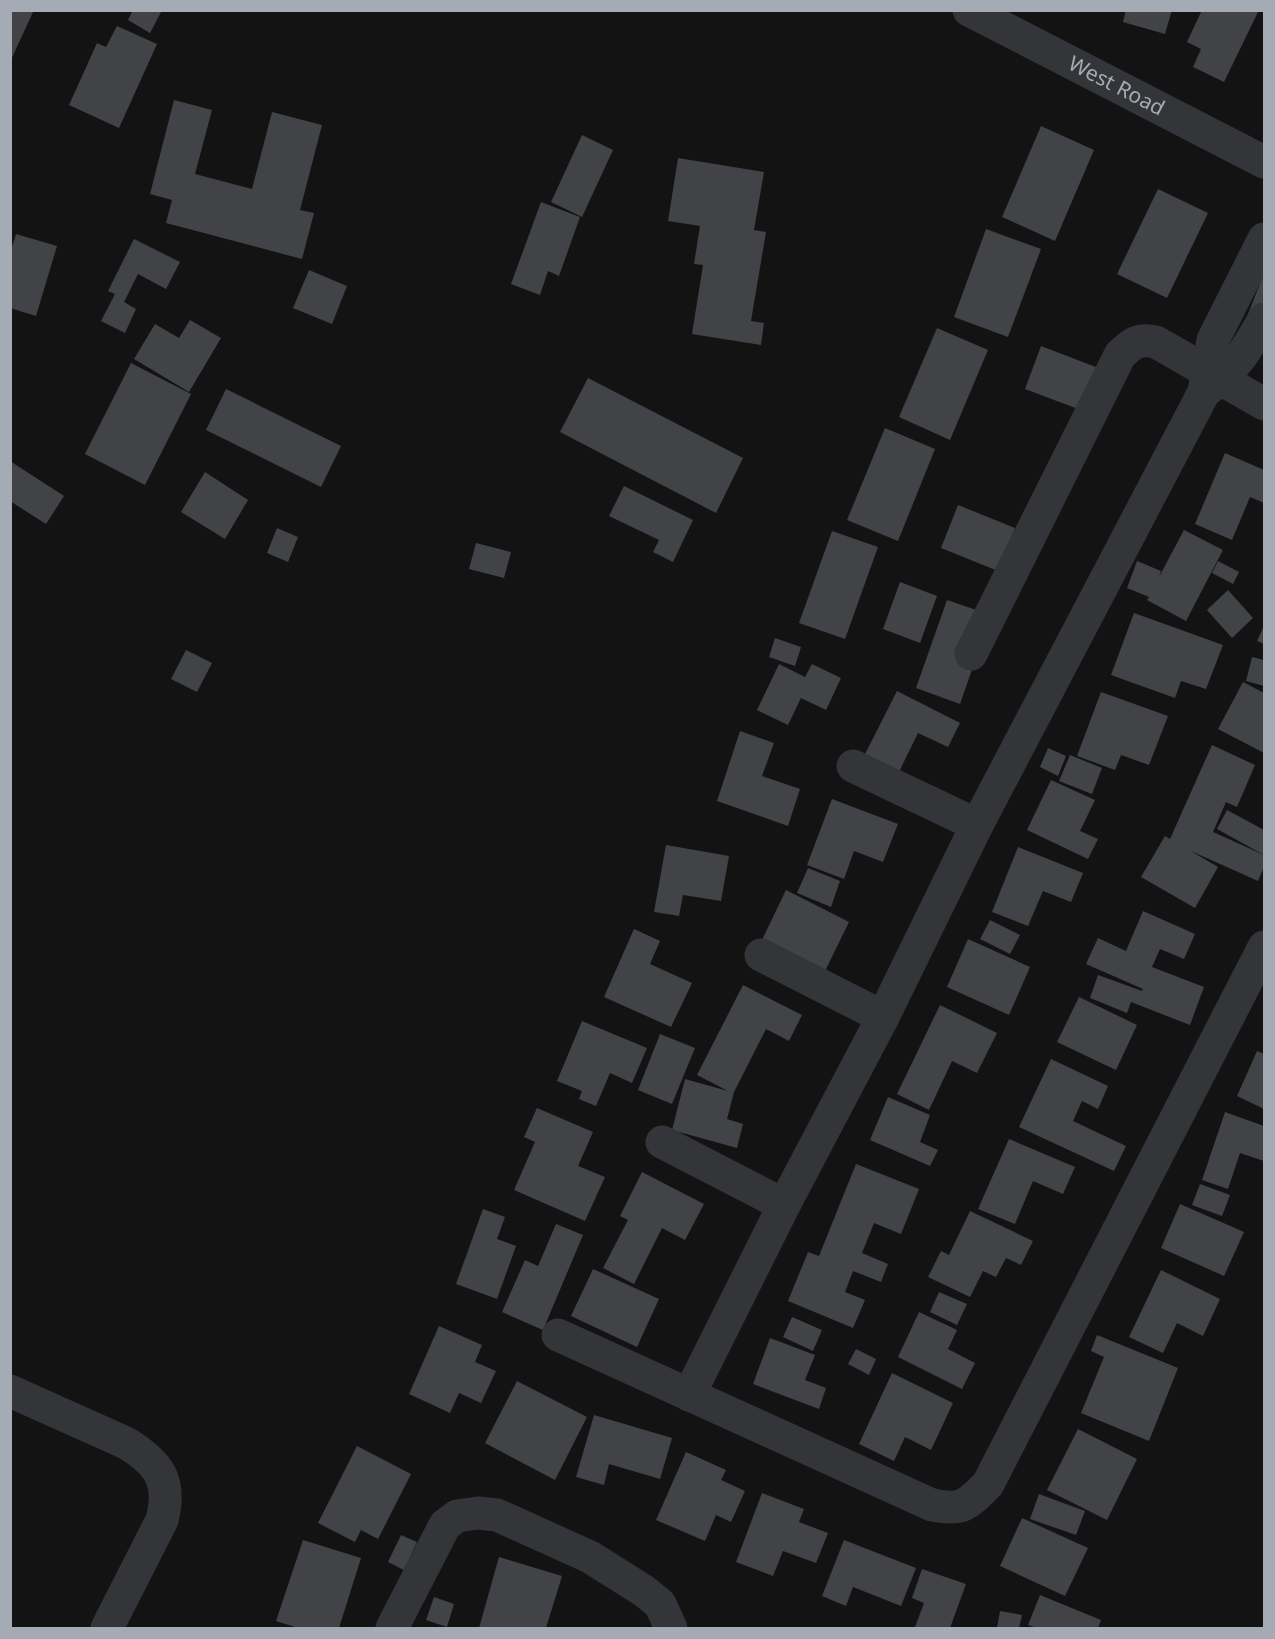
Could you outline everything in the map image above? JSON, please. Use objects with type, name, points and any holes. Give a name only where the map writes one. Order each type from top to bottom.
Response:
[{"type":"street","name":"West Road","points":[[969,10],[1264,162]]},
{"type":"street","points":[[689,1395],[784,1205],[883,1017],[977,825],[1211,381],[1213,340],[1264,239]]},
{"type":"street","points":[[1211,381],[1244,356],[1264,319]]},
{"type":"street","points":[[971,654],[1120,355],[1130,345],[1146,339],[1156,342],[1211,381],[1264,404]]},
{"type":"street","points":[[853,766],[977,825]]},
{"type":"street","points":[[558,1335],[932,1506],[950,1508],[962,1506],[988,1484],[1264,947]]},
{"type":"street","points":[[761,956],[883,1017]]},
{"type":"street","points":[[662,1142],[784,1205]]},
{"type":"street","points":[[10,1391],[126,1443],[150,1460],[160,1473],[166,1487],[166,1502],[162,1520],[106,1629]]},
{"type":"street","points":[[392,1629],[445,1525],[457,1516],[478,1514],[497,1515],[590,1557],[644,1591],[660,1604],[671,1629]]},
{"type":"building","points":[[10,10],[33,12],[10,62]]},
{"type":"building","points":[[133,10],[159,10],[161,12],[150,33],[128,20]]},
{"type":"building","points":[[1126,10],[1172,10],[1165,34],[1123,22]]},
{"type":"building","points":[[1202,10],[1259,10],[1224,82],[1193,67],[1201,49],[1187,42]]},
{"type":"building","points":[[117,26],[157,44],[119,128],[69,105],[97,43],[106,47]]},
{"type":"building","points":[[174,100],[212,110],[195,174],[252,189],[272,112],[322,125],[300,210],[314,213],[302,259],[166,223],[172,200],[150,194]]},
{"type":"building","points":[[1041,126],[1094,150],[1055,241],[1002,217]]},
{"type":"building","points":[[582,135],[613,150],[582,217],[551,202]]},
{"type":"building","points":[[678,158],[764,172],[754,230],[766,232],[751,321],[764,323],[761,345],[692,334],[703,265],[694,264],[700,226],[668,221]]},
{"type":"building","points":[[1158,189],[1208,213],[1167,298],[1117,274]]},
{"type":"building","points":[[541,202],[580,217],[559,276],[548,271],[540,295],[511,284]]},
{"type":"building","points":[[986,229],[1041,249],[1008,337],[954,317]]},
{"type":"building","points":[[16,234],[57,246],[36,316],[10,308],[10,253]]},
{"type":"building","points":[[134,239],[180,262],[166,289],[138,274],[124,302],[136,309],[125,333],[101,321],[115,294],[108,291]]},
{"type":"building","points":[[309,270],[347,286],[332,324],[293,308]]},
{"type":"building","points":[[1262,278],[1264,279],[1264,323],[1247,317]]},
{"type":"building","points":[[190,320],[221,338],[189,392],[134,359],[155,324],[179,338]]},
{"type":"building","points":[[937,328],[988,350],[950,440],[899,417]]},
{"type":"building","points":[[1041,346],[1101,369],[1086,412],[1025,389]]},
{"type":"building","points":[[131,363],[191,394],[145,485],[85,454]]},
{"type":"building","points":[[588,378],[743,458],[716,513],[560,432]]},
{"type":"building","points":[[226,389],[341,446],[321,487],[206,430]]},
{"type":"building","points":[[885,428],[935,449],[898,541],[847,520]]},
{"type":"building","points":[[1225,453],[1264,470],[1264,503],[1250,497],[1232,540],[1195,524]]},
{"type":"building","points":[[10,461],[64,496],[46,524],[10,501]]},
{"type":"building","points":[[205,472],[248,500],[225,539],[181,512]]},
{"type":"building","points":[[624,486],[693,520],[673,562],[653,552],[659,540],[609,516]]},
{"type":"building","points":[[958,505],[1015,528],[998,571],[941,548]]},
{"type":"building","points":[[277,528],[298,537],[288,562],[267,553]]},
{"type":"building","points":[[1184,530],[1223,550],[1186,621],[1147,600],[1149,597],[1127,588],[1137,561],[1161,571],[1159,577]]},
{"type":"building","points":[[832,531],[878,547],[845,639],[799,623]]},
{"type":"building","points":[[476,543],[511,552],[504,578],[469,569]]},
{"type":"building","points":[[1218,561],[1239,572],[1233,584],[1212,573]]},
{"type":"building","points":[[900,582],[937,596],[920,643],[883,629]]},
{"type":"building","points":[[1228,590],[1253,618],[1232,638],[1207,610]]},
{"type":"building","points":[[947,600],[991,615],[960,704],[916,688]]},
{"type":"building","points":[[1134,613],[1223,645],[1206,689],[1181,681],[1175,698],[1111,675]]},
{"type":"building","points":[[1264,626],[1264,644],[1257,641]]},
{"type":"building","points":[[775,638],[801,647],[795,666],[769,657]]},
{"type":"building","points":[[186,650],[212,663],[197,692],[171,679]]},
{"type":"building","points":[[1252,657],[1264,660],[1264,686],[1246,681]]},
{"type":"building","points":[[779,664],[805,677],[812,664],[841,678],[826,710],[801,698],[788,725],[757,710]]},
{"type":"building","points":[[1243,682],[1264,693],[1264,753],[1218,729]]},
{"type":"building","points":[[897,691],[960,723],[948,747],[918,733],[896,778],[862,760]]},
{"type":"building","points":[[1101,692],[1168,716],[1149,765],[1121,755],[1115,770],[1077,756]]},
{"type":"building","points":[[740,731],[774,743],[762,776],[800,789],[788,826],[717,801]]},
{"type":"building","points":[[1212,745],[1255,765],[1237,807],[1226,802],[1213,832],[1264,855],[1264,867],[1258,881],[1191,851],[1218,867],[1195,908],[1141,877],[1165,836],[1170,839]]},
{"type":"building","points":[[1048,748],[1066,756],[1058,776],[1040,767]]},
{"type":"building","points":[[1070,755],[1102,768],[1092,794],[1059,781]]},
{"type":"building","points":[[1051,780],[1095,800],[1080,831],[1098,839],[1088,859],[1027,830]]},
{"type":"building","points":[[832,799],[898,824],[883,862],[854,851],[844,879],[807,865]]},
{"type":"building","points":[[1227,810],[1264,830],[1264,855],[1217,829]]},
{"type":"building","points":[[666,845],[729,856],[721,901],[683,895],[679,916],[654,912]]},
{"type":"building","points":[[1018,847],[1083,873],[1071,902],[1043,891],[1028,926],[992,912]]},
{"type":"building","points":[[808,868],[840,881],[831,907],[797,893]]},
{"type":"building","points":[[786,890],[849,922],[825,971],[762,940]]},
{"type":"building","points":[[1143,911],[1195,934],[1184,959],[1160,949],[1152,967],[1204,987],[1190,1025],[1131,1002],[1127,1013],[1090,998],[1098,975],[1142,991],[1143,989],[1086,964],[1098,938],[1126,951]]},
{"type":"building","points":[[990,920],[1020,935],[1010,954],[980,939]]},
{"type":"building","points":[[634,929],[660,941],[650,964],[692,983],[671,1027],[604,997]]},
{"type":"building","points":[[968,939],[1030,967],[1009,1015],[947,987]]},
{"type":"building","points":[[743,985],[802,1015],[789,1041],[766,1029],[734,1092],[727,1119],[743,1124],[737,1148],[672,1130],[685,1079],[728,1091],[697,1075]]},
{"type":"building","points":[[1079,997],[1137,1025],[1116,1070],[1057,1042]]},
{"type":"building","points":[[940,1005],[997,1033],[977,1073],[952,1061],[929,1110],[897,1094]]},
{"type":"building","points":[[582,1021],[647,1048],[632,1083],[610,1073],[596,1106],[579,1099],[582,1091],[557,1081]]},
{"type":"building","points":[[660,1034],[695,1048],[672,1104],[638,1090]]},
{"type":"building","points":[[1257,1051],[1264,1054],[1264,1109],[1237,1096]]},
{"type":"building","points":[[1051,1059],[1108,1086],[1098,1109],[1082,1101],[1073,1121],[1126,1146],[1114,1171],[1019,1127]]},
{"type":"building","points":[[888,1097],[930,1115],[920,1142],[938,1150],[930,1166],[870,1140]]},
{"type":"building","points":[[537,1108],[593,1132],[578,1166],[605,1177],[585,1221],[514,1190],[535,1142],[524,1137]]},
{"type":"building","points":[[1225,1112],[1264,1126],[1264,1161],[1240,1153],[1228,1189],[1202,1180]]},
{"type":"building","points":[[1009,1139],[1075,1167],[1063,1194],[1033,1181],[1015,1224],[978,1209]]},
{"type":"building","points":[[856,1164],[919,1189],[901,1234],[874,1223],[862,1253],[888,1264],[881,1282],[853,1271],[845,1292],[865,1300],[853,1328],[788,1301],[808,1252],[819,1256]]},
{"type":"building","points":[[642,1172],[704,1204],[685,1240],[662,1228],[634,1284],[603,1268],[628,1220],[620,1216]]},
{"type":"building","points":[[1200,1184],[1230,1195],[1222,1216],[1192,1205]]},
{"type":"building","points":[[1180,1204],[1244,1232],[1224,1276],[1161,1248]]},
{"type":"building","points":[[483,1209],[505,1217],[497,1239],[516,1246],[497,1299],[456,1284]]},
{"type":"building","points":[[970,1211],[1033,1241],[1021,1265],[1006,1258],[996,1277],[983,1271],[970,1297],[928,1277],[941,1251],[949,1255]]},
{"type":"building","points":[[556,1224],[583,1235],[543,1330],[502,1312],[525,1260],[538,1266]]},
{"type":"building","points":[[593,1269],[659,1299],[637,1347],[571,1316]]},
{"type":"building","points":[[1161,1270],[1220,1299],[1203,1336],[1177,1323],[1163,1353],[1129,1337]]},
{"type":"building","points":[[939,1292],[967,1304],[957,1325],[930,1312]]},
{"type":"building","points":[[919,1312],[957,1330],[948,1349],[975,1363],[962,1389],[898,1357]]},
{"type":"building","points":[[792,1317],[822,1330],[813,1351],[783,1337]]},
{"type":"building","points":[[439,1326],[482,1345],[475,1362],[496,1371],[481,1403],[459,1393],[450,1413],[409,1394]]},
{"type":"building","points":[[1097,1335],[1178,1368],[1149,1441],[1081,1413],[1104,1357],[1091,1351]]},
{"type":"building","points":[[770,1338],[815,1355],[805,1380],[826,1388],[819,1409],[753,1384]]},
{"type":"building","points":[[856,1349],[876,1359],[869,1375],[848,1364]]},
{"type":"building","points":[[892,1373],[953,1403],[931,1450],[905,1437],[894,1461],[859,1444]]},
{"type":"building","points":[[517,1381],[587,1417],[555,1480],[485,1443]]},
{"type":"building","points":[[594,1415],[672,1438],[660,1479],[609,1464],[604,1485],[576,1477]]},
{"type":"building","points":[[1078,1429],[1137,1459],[1107,1520],[1047,1490]]},
{"type":"building","points":[[357,1446],[411,1474],[378,1539],[361,1530],[355,1542],[318,1523]]},
{"type":"building","points":[[686,1452],[726,1470],[721,1480],[745,1491],[731,1522],[716,1515],[705,1541],[656,1520]]},
{"type":"building","points":[[762,1493],[804,1509],[799,1522],[828,1533],[816,1563],[783,1551],[773,1576],[736,1562]]},
{"type":"building","points":[[1039,1494],[1085,1511],[1076,1535],[1030,1519]]},
{"type":"building","points":[[1022,1518],[1088,1548],[1065,1596],[1000,1566]]},
{"type":"building","points":[[401,1535],[417,1542],[404,1570],[388,1562]]},
{"type":"building","points":[[303,1540],[361,1558],[339,1628],[298,1628],[276,1621]]},
{"type":"building","points":[[844,1540],[916,1568],[901,1606],[853,1587],[846,1606],[822,1596]]},
{"type":"building","points":[[499,1557],[562,1576],[546,1628],[479,1628]]},
{"type":"building","points":[[922,1569],[966,1584],[950,1628],[915,1627],[924,1603],[912,1598]]},
{"type":"building","points":[[1040,1595],[1101,1620],[1098,1628],[1037,1628],[1028,1625]]},
{"type":"building","points":[[434,1597],[454,1604],[447,1627],[426,1620]]},
{"type":"building","points":[[1000,1611],[1022,1615],[1019,1628],[997,1628]]}]
